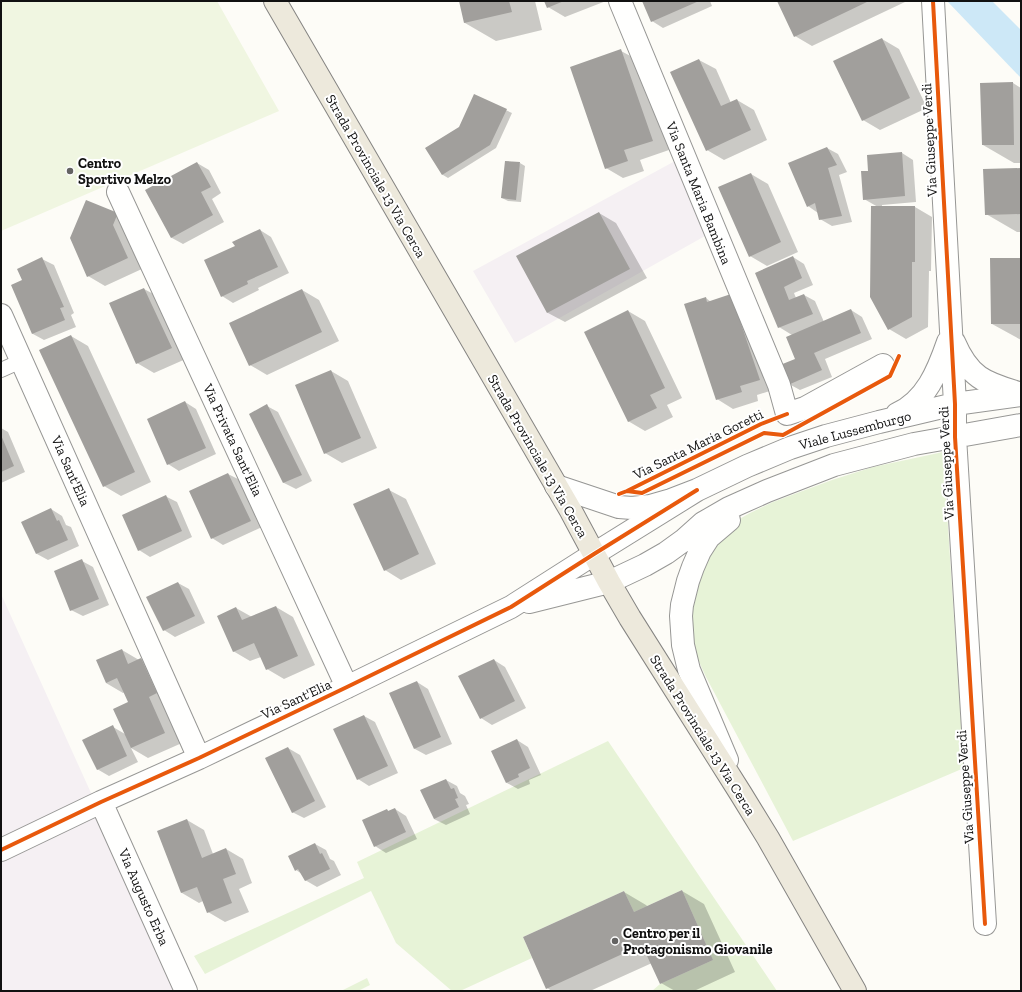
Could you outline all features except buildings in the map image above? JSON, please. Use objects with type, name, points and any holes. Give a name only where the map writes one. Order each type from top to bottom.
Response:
[{"type":"main road","name":"Strada Provinciale 13 Via Cerca","points":[[275,1],[556,486],[630,618],[772,845],[855,991]]},
{"type":"street","name":"Via Santa Maria Bambina","points":[[620,1],[779,385],[787,414],[805,408],[884,365]]},
{"type":"street","name":"Via Giuseppe Verdi","points":[[933,1],[955,404],[954,437],[985,924]]},
{"type":"street","name":"Via Privata Sant'Elia","points":[[118,192],[347,687]]},
{"type":"street","name":"Via Sant'Elia","points":[[1,315],[199,758]]},
{"type":"street","name":"Via Giuseppe Verdi","points":[[951,336],[965,364],[978,377],[988,383],[1021,395]]},
{"type":"street","name":"Via Giuseppe Verdi","points":[[879,422],[906,410],[919,400],[941,364],[951,336]]},
{"type":"street","name":"Viale Lussemburgo","points":[[556,486],[619,507],[641,508],[659,504],[697,490],[747,466],[790,448],[826,436],[955,404],[1021,395]]},
{"type":"street","name":"Viale Lussemburgo","points":[[609,582],[656,559],[708,520],[728,508],[785,483],[834,465],[914,444],[1021,425]]},
{"type":"street","name":"Viale Lussemburgo","points":[[594,554],[697,490]]},
{"type":"street","name":"Viale Lussemburgo","points":[[741,794],[690,670],[683,645],[681,616],[682,605],[690,574],[709,537],[760,494]]},
{"type":"street","name":"Via Sant'Elia","points":[[1,850],[101,802],[199,758],[511,607],[594,554]]},
{"type":"street","name":"Via Sant'Elia","points":[[511,607],[609,582]]},
{"type":"street","name":"Via Augusto Erba","points":[[101,802],[186,991]]},
{"type":"lane","points":[[1,370],[21,361]]},
{"type":"shaded area","points":[[675,161],[705,236],[515,343],[473,271]]},
{"type":"shaded area","points":[[1,594],[96,804],[178,991],[1,991]]},
{"type":"green space","name":"Centro Sportivo Melzo","points":[[1,1],[217,1],[279,111],[1,231]]},
{"type":"green space","points":[[943,452],[964,768],[793,841],[706,677],[696,655],[689,626],[697,571],[734,522],[750,513],[773,502],[832,480],[873,467]]},
{"type":"green space","points":[[608,741],[777,991],[652,991],[660,984],[713,960],[682,890],[634,912],[624,891],[523,937],[532,958],[460,991],[452,991],[396,943],[371,891],[205,974],[194,956],[364,878],[357,862]]},
{"type":"green space","points":[[367,978],[370,985],[358,991],[341,991]]},
{"type":"water","points":[[947,1],[992,1],[1021,30],[1021,78]]},
{"type":"cycle path","points":[[933,1],[955,404],[955,437],[985,924]]},
{"type":"cycle path","points":[[627,491],[642,493],[764,433],[783,435],[890,376],[899,356]]},
{"type":"cycle path","name":"Via Santa Maria Goretti","points":[[619,494],[761,424],[787,414]]},
{"type":"cycle path","points":[[1,850],[101,802],[199,758],[511,607],[697,490]]},
{"type":"place","name":"Centro Sportivo Melzo","points":[[70,171]]},
{"type":"place","name":"Centro per il Protagonismo Giovanile","points":[[615,941]]}]
